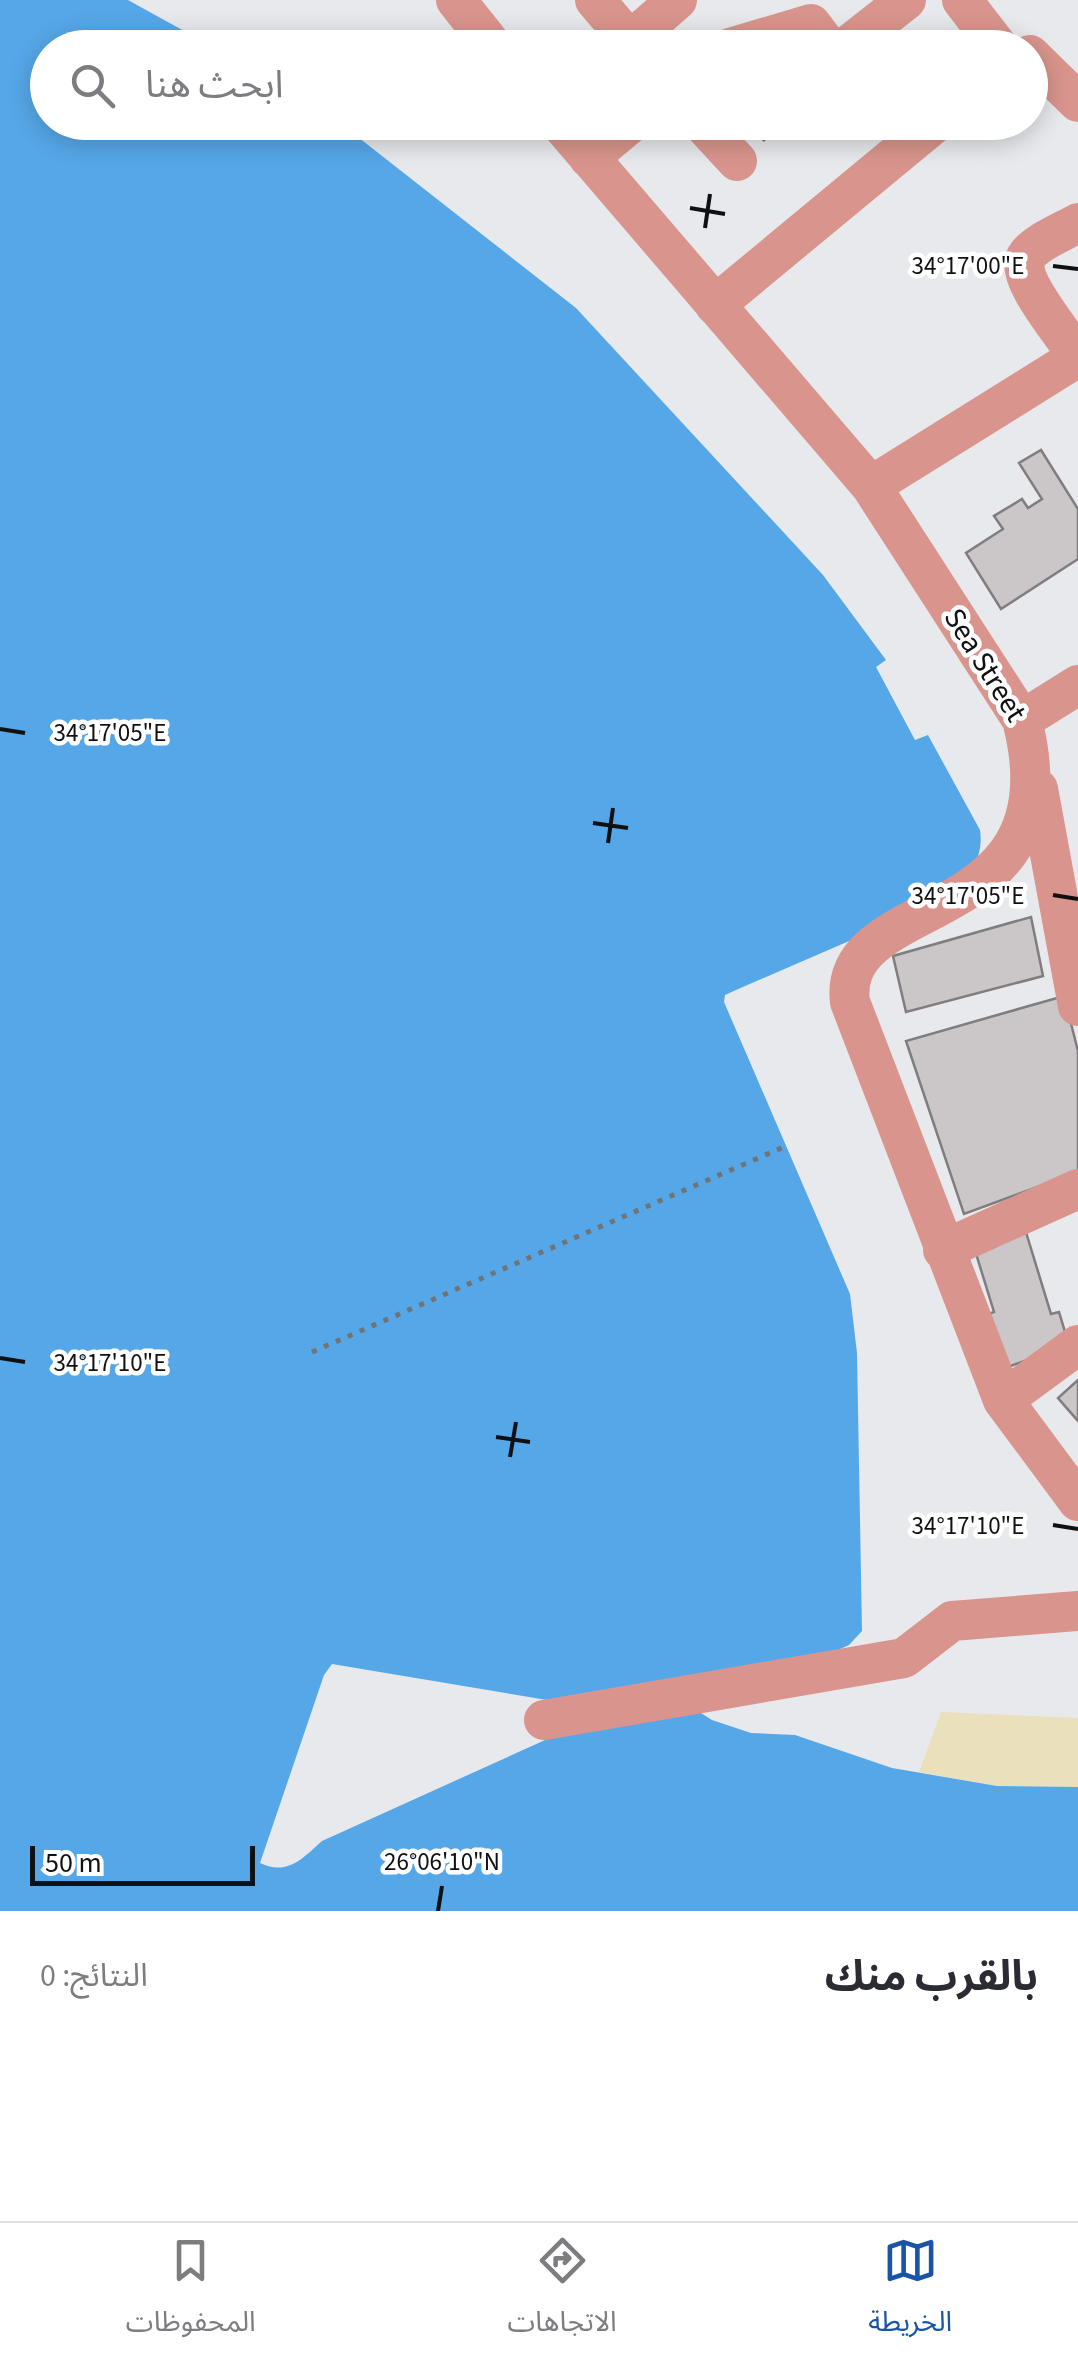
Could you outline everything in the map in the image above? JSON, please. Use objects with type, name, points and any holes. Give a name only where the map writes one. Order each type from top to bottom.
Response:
[{"type":"street","points":[[595,0],[621,30]]},
{"type":"street","points":[[647,30],[677,0]]},
{"type":"street","points":[[868,30],[906,0]]},
{"type":"street","points":[[962,0],[986,30]]},
{"type":"street","points":[[468,4],[483,30]]},
{"type":"street","points":[[791,30],[811,24],[815,30]]},
{"type":"street","points":[[1048,73],[1078,102]]},
{"type":"street","name":"Sea Street","points":[[574,140],[871,486],[1025,730],[1031,799],[1024,831],[1009,859],[986,882],[869,946],[851,971],[848,986],[943,1250],[1003,1400],[1078,1502]]},
{"type":"street","points":[[589,158],[610,140]]},
{"type":"street","points":[[718,140],[737,161]]},
{"type":"street","points":[[715,305],[902,140]]},
{"type":"street","points":[[871,486],[1073,360],[1074,352],[1027,282],[1023,266],[1028,253],[1078,223]]},
{"type":"street","points":[[1078,686],[1025,730],[1064,834],[1078,1006]]},
{"type":"street","points":[[943,1250],[1078,1189]]},
{"type":"street","points":[[1003,1400],[1078,1346]]},
{"type":"street","points":[[544,1720],[904,1658],[952,1621],[1078,1611]]},
{"type":"path","points":[[312,1352],[786,1146]]},
{"type":"sand","points":[[941,1712],[1078,1718],[1078,1787],[997,1786],[919,1772]]},
{"type":"water","points":[[0,0],[128,0],[182,30],[30,30],[30,140],[362,140],[576,308],[823,575],[886,660],[876,667],[915,740],[928,735],[980,830],[981,840],[974,866],[953,896],[725,995],[724,1002],[850,1294],[857,1353],[862,1631],[849,1645],[829,1654],[553,1701],[332,1664],[324,1675],[260,1863],[278,1868],[294,1864],[322,1841],[596,1717],[693,1708],[712,1720],[751,1733],[795,1735],[892,1768],[997,1786],[1078,1787],[1078,1911],[0,1911]]},
{"type":"building","points":[[1041,450],[1078,509],[1078,559],[1001,609],[966,553],[1003,529],[994,516],[1022,499],[1028,508],[1042,499],[1019,463]]},
{"type":"building","points":[[1031,917],[1043,976],[906,1012],[893,956]]},
{"type":"building","points":[[1064,996],[1078,1051],[1078,1172],[964,1214],[906,1041]]},
{"type":"building","points":[[1025,1229],[1051,1314],[1059,1312],[1069,1345],[1005,1368],[986,1315],[994,1312],[974,1247]]},
{"type":"building","points":[[1078,1380],[1078,1421],[1058,1398]]}]
